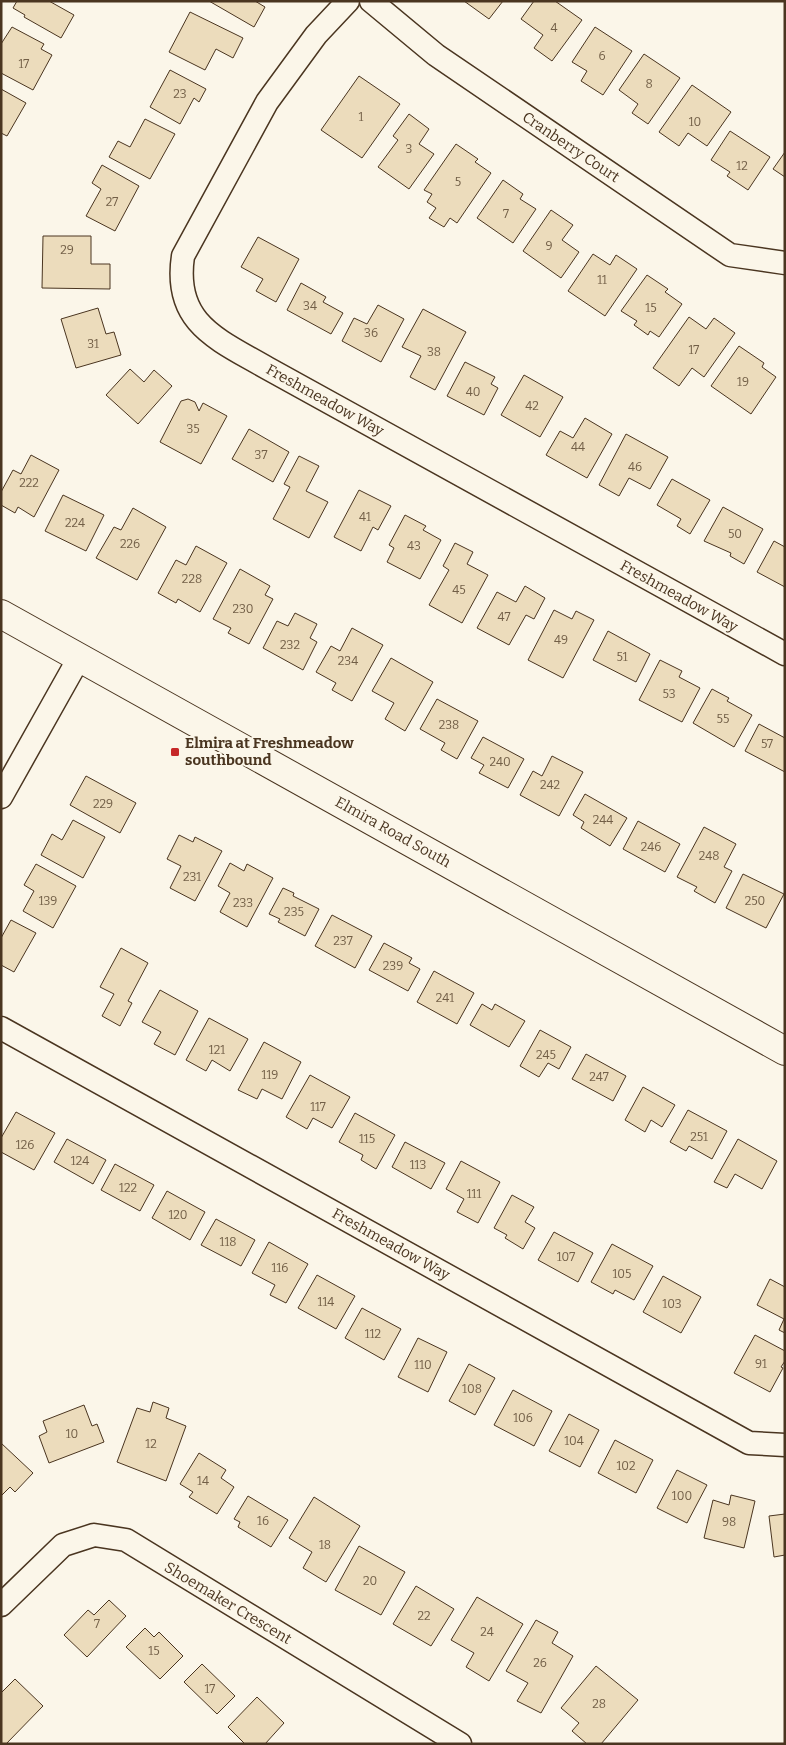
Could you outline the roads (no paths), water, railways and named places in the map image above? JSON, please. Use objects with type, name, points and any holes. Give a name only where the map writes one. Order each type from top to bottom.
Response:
[{"type":"street","name":"Freshmeadow Way","points":[[348,1],[316,35],[267,102],[183,256],[180,276],[184,298],[196,320],[222,342],[267,368],[785,654]]},
{"type":"street","name":"Cranberry Court","points":[[371,1],[436,55],[730,255],[785,263]]},
{"type":"street","name":"Elmira Road South","points":[[1,614],[785,1051]]},
{"type":"street","points":[[1,797],[80,658]]},
{"type":"street","name":"Freshmeadow Way","points":[[1,1028],[749,1443],[785,1445]]},
{"type":"street","name":"Shoemaker Crescent","points":[[1,1605],[62,1545],[94,1536],[126,1540],[460,1744]]},
{"type":"place","name":"Elmira at Freshmeadow southbound","points":[[175,752]]}]
